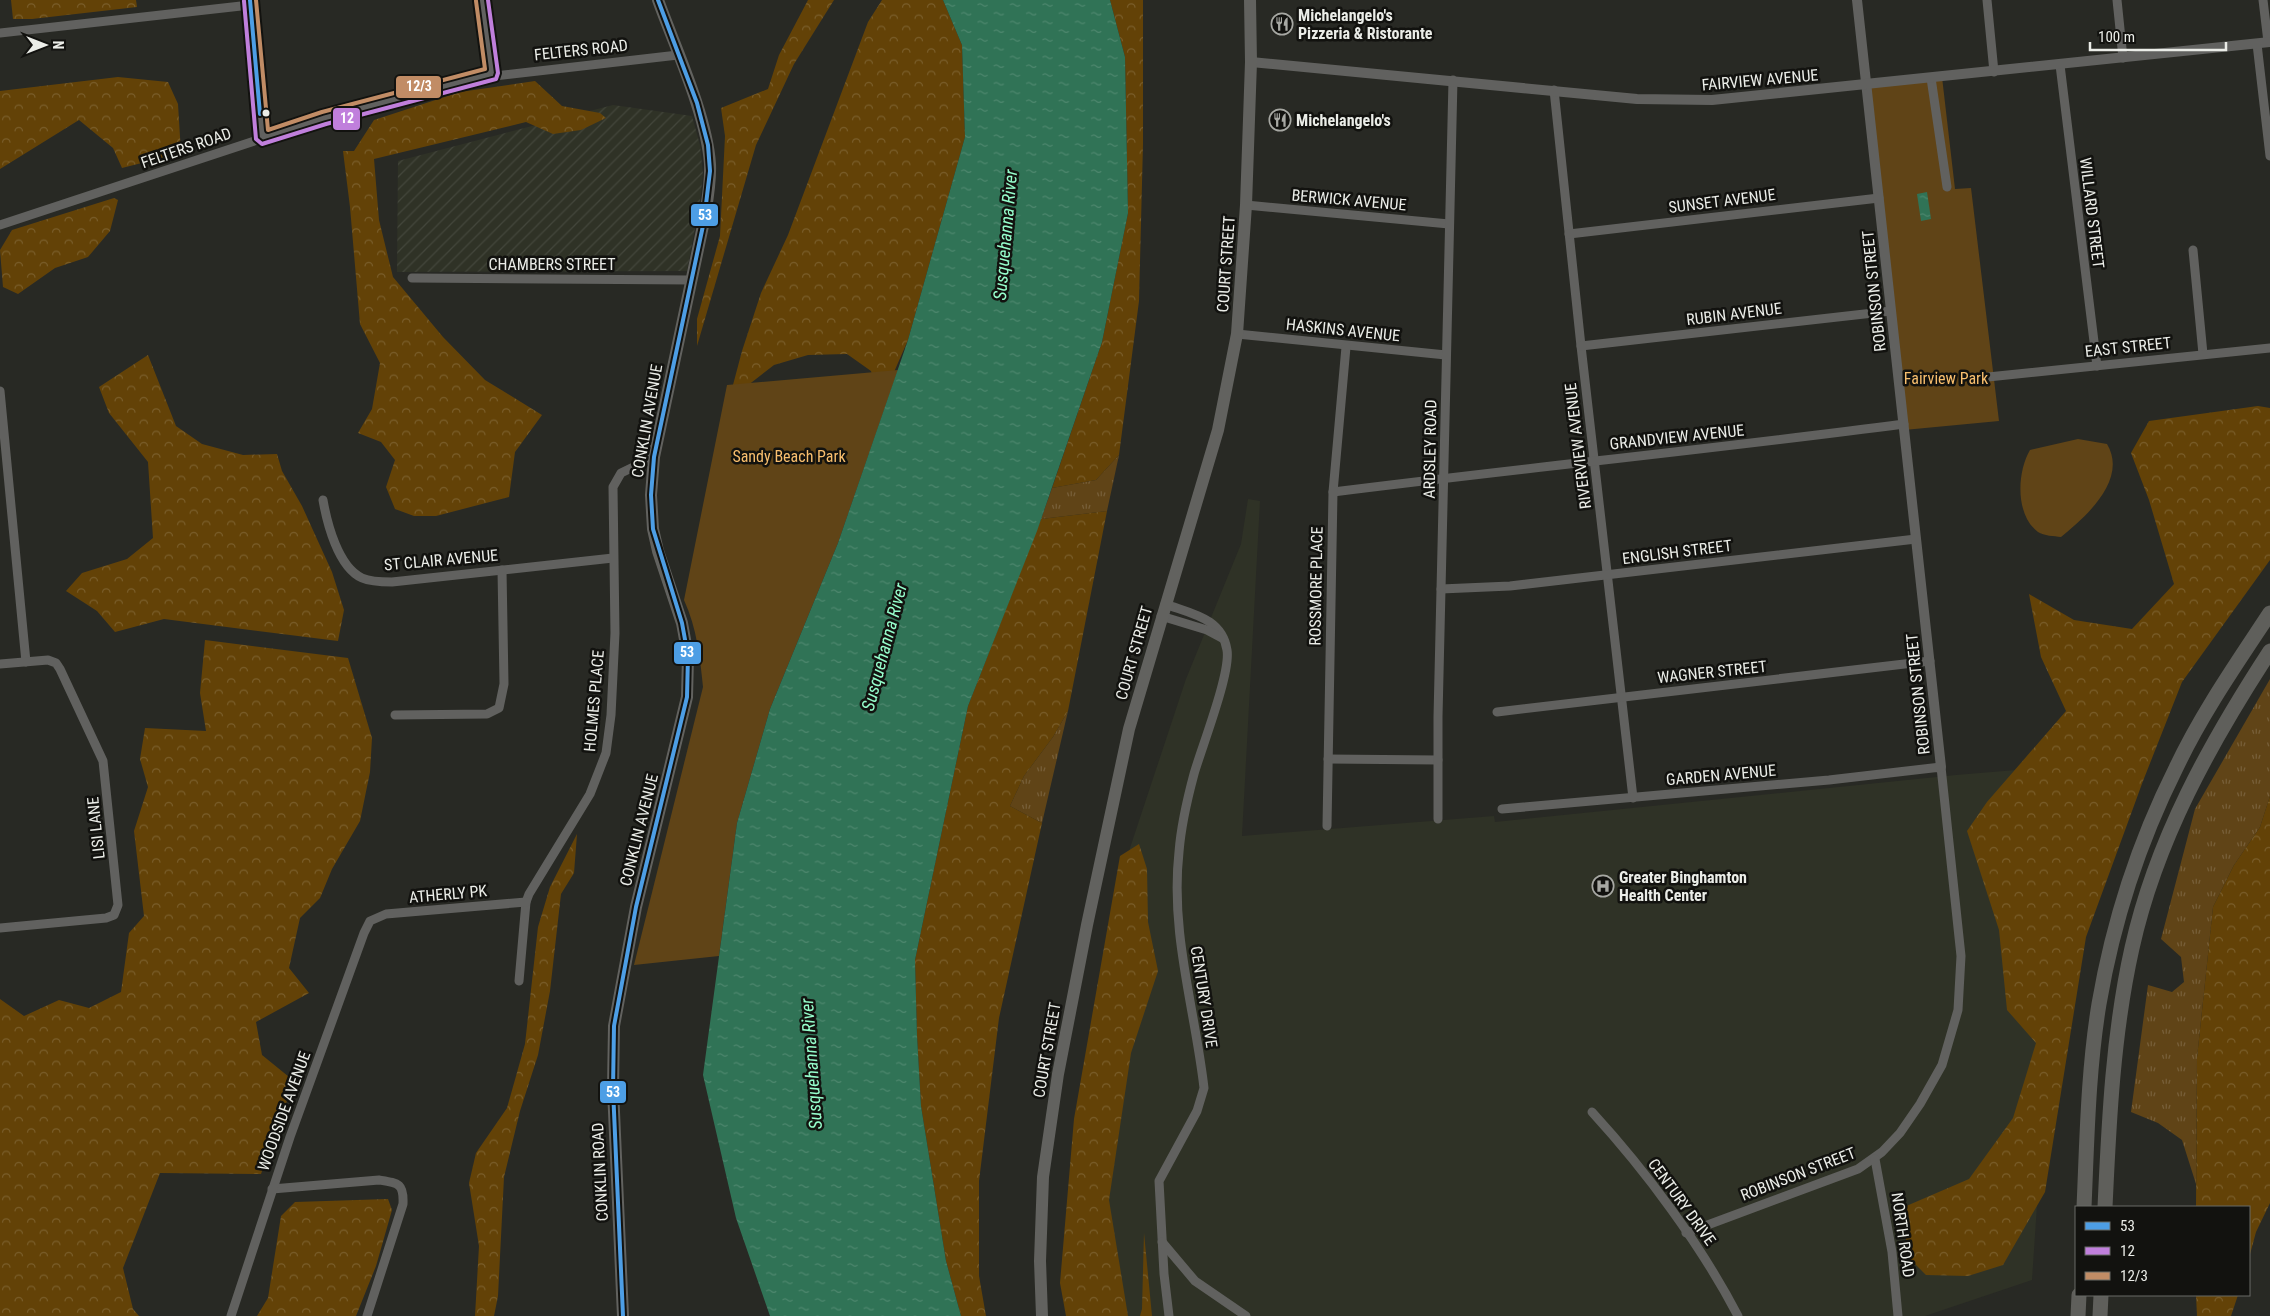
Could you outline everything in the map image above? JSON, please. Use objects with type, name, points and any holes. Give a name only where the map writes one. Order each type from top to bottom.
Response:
[{"type":"highway","points":[[2084,1206],[2096,1030],[2109,954],[2129,882],[2146,834],[2176,766],[2228,677],[2270,613]]},
{"type":"highway","points":[[2105,1206],[2115,1044],[2127,971],[2146,898],[2172,827],[2192,782],[2230,715],[2270,651]]},
{"type":"highway","points":[[2078,1316],[2079,1296]]},
{"type":"highway","points":[[2100,1316],[2101,1296]]},
{"type":"main road","name":"CONKLIN AVENUE","points":[[614,1026],[636,907],[688,697],[688,656],[682,623],[658,551],[653,529],[651,496],[654,457],[706,212],[710,165],[701,119],[658,0]]},
{"type":"main road","name":"COURT STREET","points":[[1042,1316],[1041,1206],[1046,1154],[1058,1074],[1113,793],[1138,694],[1218,430],[1237,334],[1246,205],[1251,62],[1250,0]]},
{"type":"main road","name":"CONKLIN ROAD","points":[[614,1026],[613,1089],[623,1316]]},
{"type":"street","points":[[482,0],[492,74]]},
{"type":"street","name":"ROBINSON STREET","points":[[1686,1234],[1858,1169],[1874,1159],[1900,1133],[1920,1104],[1942,1064],[1958,1010],[1961,956],[1857,0]]},
{"type":"street","points":[[1987,0],[1994,72]]},
{"type":"street","points":[[2117,0],[2123,58]]},
{"type":"street","points":[[2263,0],[2269,42]]},
{"type":"street","points":[[0,33],[250,3],[262,138]]},
{"type":"street","name":"FAIRVIEW AVENUE","points":[[1251,62],[1637,99],[1683,101],[1712,100],[1994,72],[2269,42]]},
{"type":"street","points":[[2257,44],[2270,156]]},
{"type":"street","name":"FELTERS ROAD","points":[[0,225],[324,118],[468,79],[492,74],[678,55]]},
{"type":"street","name":"WILLARD STREET","points":[[2060,65],[2097,366]]},
{"type":"street","points":[[1931,78],[1947,186]]},
{"type":"street","name":"ARDSLEY ROAD","points":[[1438,819],[1441,588],[1453,80]]},
{"type":"street","name":"RIVERVIEW AVENUE","points":[[1554,90],[1581,346],[1633,798]]},
{"type":"street","name":"SUNSET AVENUE","points":[[1569,234],[1879,198]]},
{"type":"street","name":"BERWICK AVENUE","points":[[1246,205],[1449,224]]},
{"type":"street","points":[[2193,250],[2203,354]]},
{"type":"street","name":"CHAMBERS STREET","points":[[412,278],[692,280]]},
{"type":"street","name":"RUBIN AVENUE","points":[[1581,346],[1891,311]]},
{"type":"street","name":"HASKINS AVENUE","points":[[1237,334],[1346,347],[1446,355]]},
{"type":"street","name":"ROSSMORE PLACE","points":[[1327,826],[1333,492],[1346,347]]},
{"type":"street","name":"EAST STREET","points":[[1988,377],[2270,348]]},
{"type":"street","points":[[0,391],[26,662],[0,664]]},
{"type":"street","name":"GRANDVIEW AVENUE","points":[[1333,492],[1904,424]]},
{"type":"street","name":"HOLMES PLACE","points":[[519,981],[526,902],[590,794],[606,753],[611,715],[615,633],[613,487],[621,473],[654,457]]},
{"type":"street","name":"ST CLAIR AVENUE","points":[[323,500],[326,514],[342,558],[354,573],[362,578],[392,582],[613,558]]},
{"type":"street","name":"ENGLISH STREET","points":[[1441,588],[1510,586],[1916,539]]},
{"type":"street","points":[[395,715],[487,714],[498,708],[504,684],[502,570]]},
{"type":"street","name":"CENTURY DRIVE","points":[[1163,610],[1210,621],[1218,628],[1227,649],[1227,661],[1188,795],[1176,884],[1179,935],[1203,1080],[1203,1096],[1198,1111],[1159,1178],[1162,1242],[1169,1316]]},
{"type":"street","name":"LISI LANE","points":[[0,928],[106,918],[114,915],[118,905],[103,761],[56,663],[48,660],[26,662]]},
{"type":"street","name":"WAGNER STREET","points":[[1498,712],[1930,661]]},
{"type":"street","points":[[1328,759],[1438,760]]},
{"type":"street","name":"GARDEN AVENUE","points":[[1502,809],[1633,798],[1941,767]]},
{"type":"street","name":"ATHERLY PK","points":[[374,919],[386,914],[526,902]]},
{"type":"street","name":"WOODSIDE AVENUE","points":[[231,1316],[272,1189],[364,934],[374,919]]},
{"type":"street","name":"CENTURY DRIVE","points":[[1592,1112],[1638,1167],[1686,1234],[1722,1285],[1738,1316]]},
{"type":"street","name":"NORTH ROAD","points":[[1874,1159],[1889,1236],[1898,1316]]},
{"type":"street","points":[[272,1189],[379,1180],[393,1182],[401,1186],[404,1191],[403,1204],[367,1316]]},
{"type":"street","points":[[1162,1242],[1195,1281],[1246,1316]]},
{"type":"shaded area","points":[[613,105],[692,116],[700,145],[703,174],[687,271],[397,272],[398,161]]},
{"type":"shaded area","name":"Greater Binghamton Health Center","points":[[1248,499],[1260,501],[1242,836],[1494,816],[1495,822],[1956,775],[2134,760],[2067,924],[2042,1130],[2032,1280],[1925,1316],[1114,1316],[1084,1167],[1130,848],[1186,679],[1241,544]]},
{"type":"green space","points":[[11,0],[136,0],[137,7],[32,19],[13,19]]},
{"type":"green space","points":[[808,0],[834,0],[794,64],[756,145],[697,346],[697,319],[720,236],[725,136],[721,108],[768,89],[779,55]]},
{"type":"green space","points":[[882,0],[943,0],[962,45],[965,137],[908,340],[870,427],[877,390],[871,371],[847,354],[808,355],[774,365],[729,400],[742,351],[761,293],[788,235],[868,22]]},
{"type":"green space","points":[[1110,0],[1143,0],[1143,144],[1139,301],[1119,455],[1096,480],[1052,488],[1102,342],[1128,213],[1125,57]]},
{"type":"green space","points":[[118,77],[168,82],[178,104],[181,153],[122,168],[113,148],[79,120],[0,169],[0,91]]},
{"type":"green space","name":"Fairview Park","points":[[1942,77],[1955,189],[1971,188],[1999,421],[1904,430],[1866,84]]},
{"type":"green space","points":[[535,81],[562,106],[600,113],[606,118],[581,130],[553,134],[526,122],[374,159],[379,220],[393,277],[443,337],[485,380],[542,415],[515,452],[509,497],[436,516],[414,516],[395,509],[386,487],[395,460],[381,442],[358,433],[372,409],[380,363],[360,324],[343,151],[354,151],[374,120],[460,92]]},
{"type":"green space","points":[[114,198],[118,200],[110,231],[88,257],[55,268],[18,294],[3,287],[0,250],[12,230]]},
{"type":"green space","points":[[148,355],[176,426],[202,444],[243,455],[277,454],[282,471],[302,506],[332,572],[344,610],[338,641],[164,619],[115,632],[97,611],[66,591],[82,573],[127,559],[153,538],[148,462],[109,413],[99,387]]},
{"type":"green space","name":"Sandy Beach Park","points":[[898,370],[838,543],[770,709],[737,823],[719,956],[634,965],[703,687],[695,632],[684,600],[727,385]]},
{"type":"green space","points":[[2258,406],[2270,408],[2270,560],[2182,682],[2143,781],[2086,937],[2045,1192],[2003,1265],[1968,1276],[1926,1275],[1907,1256],[1904,1207],[1969,1179],[2013,1118],[2036,1043],[2007,1010],[1999,930],[1967,831],[1987,802],[2066,711],[2041,657],[2029,594],[2074,620],[2132,629],[2174,584],[2149,500],[2131,453],[2149,421]]},
{"type":"green space","points":[[2078,439],[2107,444],[2112,457],[2109,483],[2093,508],[2061,537],[2040,533],[2025,515],[2022,504],[2020,493],[2021,481],[2026,459],[2030,450]]},
{"type":"green space","points":[[1119,455],[1107,511],[1041,519],[1052,488],[1096,480]]},
{"type":"green space","points":[[1107,511],[1068,711],[1053,737],[1024,776],[1010,806],[1042,823],[999,1018],[979,1181],[979,1276],[986,1316],[961,1316],[946,1261],[921,1106],[915,960],[968,706],[1041,519]]},
{"type":"green space","points":[[205,640],[348,658],[372,738],[370,772],[360,821],[332,869],[320,898],[300,918],[289,968],[309,993],[256,1022],[262,1055],[294,1081],[261,1174],[160,1173],[123,1268],[133,1309],[139,1316],[0,1316],[0,999],[24,1016],[59,1000],[89,1008],[121,992],[129,933],[144,916],[134,831],[148,787],[140,759],[145,728],[206,731],[200,693]]},
{"type":"green space","points":[[2270,679],[2270,796],[2260,827],[2234,865],[2213,907],[2197,1058],[2196,1184],[2182,1140],[2158,1123],[2131,1112],[2148,985],[2172,992],[2184,982],[2181,957],[2161,939],[2195,809]]},
{"type":"green space","points":[[1068,711],[1042,823],[1010,806],[1024,776],[1053,737]]},
{"type":"green space","points":[[2270,796],[2270,1203],[2256,1232],[2250,1254],[2250,1206],[2196,1206],[2197,1058],[2213,907],[2234,865],[2260,827]]},
{"type":"green space","points":[[577,834],[574,873],[561,894],[550,991],[538,1055],[520,1111],[504,1177],[498,1296],[494,1316],[475,1316],[479,1246],[469,1183],[476,1153],[507,1108],[525,1044],[538,927],[550,887]]},
{"type":"green space","points":[[1139,844],[1147,869],[1148,922],[1158,971],[1131,1053],[1109,1200],[1128,1316],[1066,1316],[1060,1283],[1074,1119],[1120,856]]},
{"type":"green space","points":[[388,1199],[392,1210],[376,1266],[356,1316],[257,1316],[268,1298],[281,1216],[295,1202]]},
{"type":"green space","points":[[1144,1233],[1152,1316],[1140,1316],[1142,1309]]},
{"type":"green space","points":[[2196,1296],[2238,1296],[2231,1316],[2197,1316]]},
{"type":"water","name":"Susquehanna River","points":[[943,0],[1110,0],[1125,57],[1128,213],[1102,342],[1037,531],[968,706],[915,960],[921,1106],[946,1261],[961,1316],[770,1316],[736,1218],[703,1075],[737,823],[770,709],[838,543],[908,340],[965,137],[962,45]]},
{"type":"water","points":[[1927,192],[1931,219],[1921,221],[1917,194]]},
{"type":"transit line","name":"53","points":[[250,0],[260,114]]},
{"type":"transit line","name":"12/3","points":[[256,0],[268,130],[322,112],[485,69],[476,1]]},
{"type":"transit line","name":"12","points":[[244,1],[256,139],[262,144],[326,124],[496,79],[498,73],[488,0]]},
{"type":"transit line","name":"53","points":[[623,1316],[613,1089],[614,1026],[636,907],[687,697],[688,656],[682,623],[653,529],[651,495],[654,457],[704,221],[710,171],[708,145],[697,103],[658,0]]},
{"type":"place","name":"Michelangelo's Pizzeria & Ristorante","points":[[1282,24]]},
{"type":"place","name":"Michelangelo's","points":[[1280,120]]},
{"type":"place","name":"Greater Binghamton Health Center","points":[[1603,886]]}]
